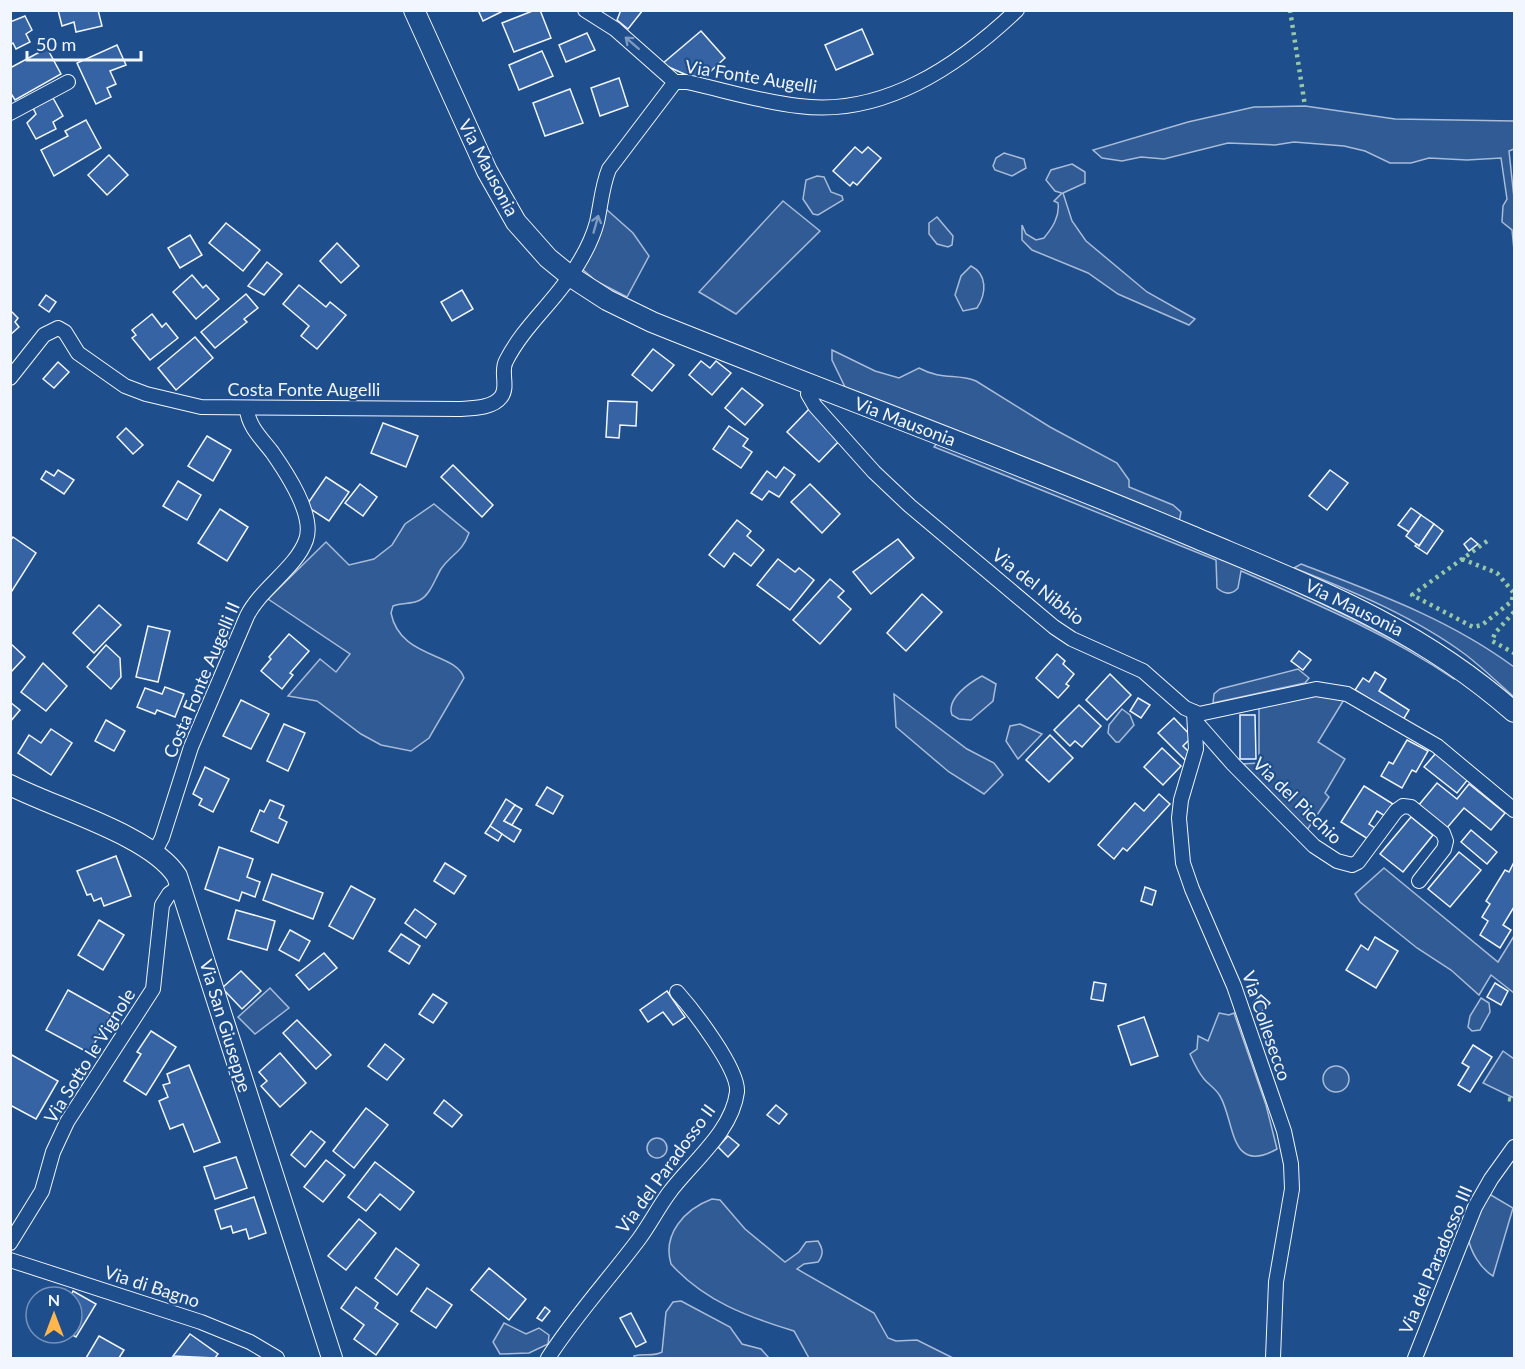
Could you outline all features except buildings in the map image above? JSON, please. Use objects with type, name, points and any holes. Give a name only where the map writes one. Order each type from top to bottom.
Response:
[{"type":"main road","name":"Via Mausonia","points":[[414,10],[452,97],[501,197],[529,239],[570,276],[608,300],[652,322],[1115,504],[1362,610],[1451,660],[1515,712]]},
{"type":"main road","name":"Via San Giuseppe","points":[[10,785],[99,824],[154,853],[170,866],[181,885],[332,1359]]},
{"type":"street","points":[[585,10],[615,29],[675,82]]},
{"type":"street","name":"Via Fonte Augelli","points":[[570,276],[596,225],[604,182],[609,169],[675,82],[687,82],[799,106],[859,105],[893,95],[939,71],[981,41],[1017,10]]},
{"type":"street","points":[[10,113],[68,82]]},
{"type":"street","name":"Costa Fonte Augelli","points":[[10,378],[44,335],[58,328],[65,332],[78,353],[125,386],[146,394],[201,407],[458,409],[489,404],[503,392],[506,360],[538,315],[570,276]]},
{"type":"street","name":"Via del Nibbio","points":[[810,385],[808,394],[815,406],[874,472],[910,506],[1054,627],[1072,639],[1143,671],[1195,717]]},
{"type":"street","name":"Costa Fonte Augelli II","points":[[154,853],[162,838],[191,747],[247,616],[258,598],[302,548],[307,534],[307,520],[300,500],[275,456],[250,422],[247,409]]},
{"type":"street","points":[[1195,717],[1266,698],[1316,689],[1347,694],[1437,746],[1515,810]]},
{"type":"street","name":"Via del Picchio","points":[[1195,717],[1233,764],[1314,846],[1337,861],[1352,865],[1358,862],[1396,811],[1403,806],[1411,807],[1443,833],[1446,841],[1444,849],[1419,881]]},
{"type":"street","name":"Via Collesecco","points":[[1195,717],[1194,757],[1179,808],[1183,863],[1191,889],[1234,986],[1284,1131],[1290,1164],[1292,1189],[1276,1282],[1274,1359]]},
{"type":"street","name":"Via Sotto le Vignole","points":[[10,1243],[42,1191],[53,1152],[67,1122],[153,989],[162,905],[169,894],[181,885]]},
{"type":"street","name":"Via del Paradosso II","points":[[548,1359],[567,1328],[640,1236],[668,1194],[713,1141],[735,1100],[736,1083],[733,1072],[677,992]]},
{"type":"street","name":"Via del Paradosso III","points":[[1415,1359],[1475,1207],[1491,1179],[1515,1147]]},
{"type":"street","name":"Via di Bagno","points":[[10,1260],[201,1322],[250,1342],[277,1359]]},
{"type":"shaded area","points":[[1305,106],[1395,119],[1514,121],[1514,149],[1509,151],[1514,198],[1514,250],[1512,230],[1502,222],[1503,206],[1507,199],[1501,158],[1467,160],[1429,158],[1411,163],[1390,163],[1365,151],[1344,146],[1294,142],[1275,145],[1228,143],[1164,159],[1141,157],[1122,161],[1102,158],[1093,150],[1188,122],[1254,107]]},
{"type":"shaded area","points":[[1004,153],[1024,159],[1026,168],[1012,176],[995,170],[993,166],[996,158]]},
{"type":"shaded area","points":[[1072,164],[1085,172],[1085,183],[1063,193],[1072,221],[1086,241],[1147,292],[1195,319],[1189,325],[1118,294],[1088,273],[1032,250],[1022,240],[1022,225],[1026,234],[1036,240],[1044,238],[1050,230],[1058,213],[1058,203],[1054,201],[1062,193],[1055,191],[1046,180],[1051,170]]},
{"type":"shaded area","points":[[817,176],[824,177],[831,192],[842,196],[843,200],[818,215],[813,214],[803,199],[806,180]]},
{"type":"shaded area","points":[[783,201],[820,231],[736,314],[699,292]]},
{"type":"shaded area","points":[[606,209],[633,233],[649,256],[627,297],[596,281],[581,268]]},
{"type":"shaded area","points":[[937,217],[953,236],[952,245],[948,247],[937,244],[929,234],[929,223]]},
{"type":"shaded area","points":[[971,266],[983,279],[983,296],[977,308],[963,311],[955,295],[961,276]]},
{"type":"shaded area","points":[[832,350],[875,371],[899,378],[919,368],[942,376],[962,377],[976,381],[1050,427],[1117,463],[1129,480],[1129,487],[1173,505],[1181,512],[1179,522],[845,387],[832,360]]},
{"type":"shaded area","points":[[938,442],[1202,549],[1267,578],[1331,608],[1456,676],[1454,679],[1350,620],[1241,571],[1238,588],[1230,593],[1222,592],[1217,588],[1216,560],[934,447]]},
{"type":"shaded area","points":[[434,504],[469,533],[460,549],[441,569],[424,598],[417,602],[393,606],[391,613],[396,628],[405,639],[416,647],[450,663],[459,670],[464,678],[429,738],[411,751],[381,745],[361,734],[317,701],[288,696],[320,659],[336,672],[350,654],[268,599],[326,542],[349,565],[374,559],[392,545],[405,524]]},
{"type":"shaded area","points":[[1301,564],[1411,608],[1489,650],[1514,667],[1514,697],[1472,660],[1446,641],[1383,606],[1294,568]]},
{"type":"shaded area","points":[[1298,669],[1309,678],[1305,683],[1213,703],[1214,694],[1220,689]]},
{"type":"shaded area","points":[[982,676],[996,684],[993,701],[971,720],[959,719],[952,715],[952,703],[955,697]]},
{"type":"shaded area","points":[[894,694],[967,749],[994,763],[1003,775],[984,794],[949,772],[896,727]]},
{"type":"shaded area","points":[[1310,694],[1345,698],[1318,742],[1345,759],[1325,793],[1329,797],[1307,830],[1242,764],[1259,763],[1259,704]]},
{"type":"shaded area","points":[[1122,709],[1130,715],[1134,725],[1119,742],[1116,742],[1108,733],[1109,725]]},
{"type":"shaded area","points":[[1020,724],[1042,734],[1018,759],[1006,741],[1010,726]]},
{"type":"shaded area","points":[[1384,868],[1498,962],[1514,936],[1514,993],[1491,975],[1479,995],[1451,970],[1417,948],[1360,902],[1355,894]]},
{"type":"shaded area","points":[[270,988],[289,1008],[255,1034],[238,1017]]},
{"type":"shaded area","points":[[1481,998],[1489,1003],[1490,1012],[1480,1030],[1472,1031],[1468,1027],[1470,1016]]},
{"type":"shaded area","points":[[1219,1013],[1229,1015],[1234,1013],[1266,1105],[1277,1149],[1261,1156],[1250,1156],[1242,1151],[1236,1142],[1220,1096],[1202,1076],[1190,1054],[1197,1049],[1198,1036],[1208,1041]]},
{"type":"shaded area","points":[[1503,1051],[1514,1059],[1514,1098],[1483,1083]]},
{"type":"shaded area","points":[[1336,1066],[1345,1070],[1349,1079],[1345,1088],[1336,1092],[1327,1088],[1323,1079],[1327,1070]]},
{"type":"shaded area","points":[[657,1138],[664,1141],[667,1148],[664,1155],[657,1158],[650,1155],[647,1148],[650,1141]]},
{"type":"shaded area","points":[[1479,1188],[1513,1208],[1493,1276],[1476,1259],[1467,1235],[1467,1210]]},
{"type":"shaded area","points":[[712,1199],[720,1200],[745,1229],[785,1262],[799,1252],[806,1242],[818,1241],[822,1252],[818,1262],[804,1264],[797,1269],[874,1313],[888,1338],[896,1341],[917,1340],[953,1358],[809,1358],[794,1331],[760,1320],[712,1298],[671,1264],[669,1253],[673,1233],[678,1224],[693,1209]]},
{"type":"shaded area","points":[[681,1301],[730,1327],[742,1344],[761,1349],[769,1358],[635,1358],[634,1356],[662,1352],[666,1312],[673,1302]]},
{"type":"shaded area","points":[[504,1323],[526,1334],[539,1328],[549,1335],[548,1344],[529,1353],[500,1354],[493,1342]]},
{"type":"hedge","points":[[1290,10],[1305,106]]},
{"type":"hedge","points":[[1462,559],[1497,573],[1513,592],[1512,601],[1482,625],[1473,627],[1412,595],[1490,539]]},
{"type":"hedge","points":[[1514,612],[1495,633],[1492,641],[1514,653]]},
{"type":"hedge","points":[[1508,1099],[1514,1100]]}]
